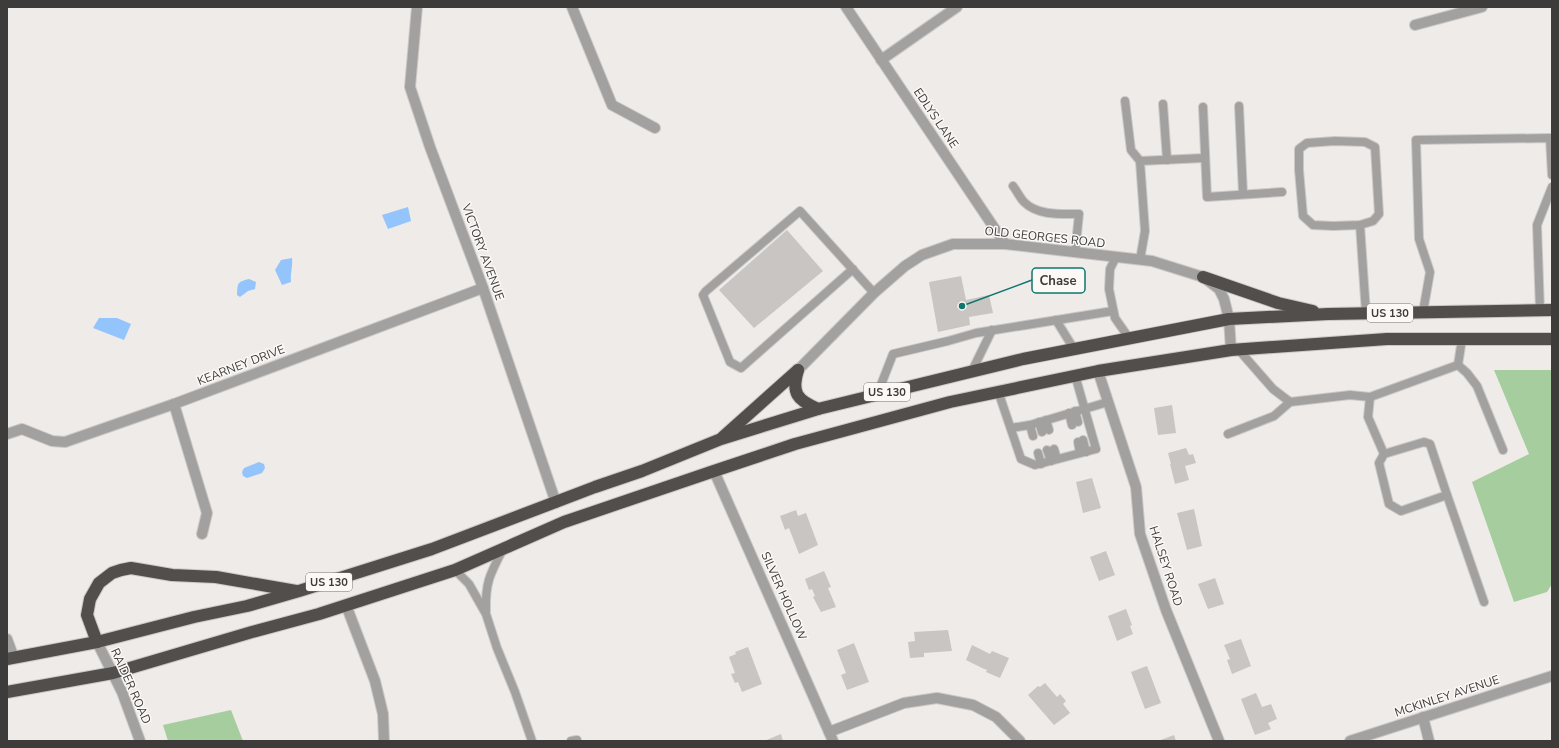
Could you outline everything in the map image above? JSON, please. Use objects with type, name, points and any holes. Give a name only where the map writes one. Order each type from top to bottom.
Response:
[{"type":"highway","points":[[1203,277],[1278,303],[1328,314]]},
{"type":"highway","name":"US 130","points":[[11,659],[97,642],[194,617],[247,606],[299,591],[432,549],[721,439],[818,409],[1023,359],[1229,319],[1328,314],[1546,310]]},
{"type":"highway","name":"US 130","points":[[7,692],[112,673],[346,605],[455,570],[564,522],[795,444],[950,402],[998,391],[1075,375],[1235,349],[1387,340],[1552,339]]},
{"type":"highway","points":[[798,370],[795,384],[797,396],[805,404],[818,409]]},
{"type":"highway","points":[[721,439],[798,370]]},
{"type":"highway","points":[[556,503],[564,522]]},
{"type":"highway","points":[[97,642],[87,615],[90,599],[99,583],[112,573],[121,570],[130,568],[172,575],[216,577],[299,591]]},
{"type":"street","name":"VICTORY AVENUE","points":[[417,7],[410,87],[430,148],[483,288],[556,503]]},
{"type":"street","points":[[572,7],[612,105],[655,128]]},
{"type":"street","name":"EDLYS LANE","points":[[846,7],[1005,244]]},
{"type":"street","points":[[881,60],[957,7]]},
{"type":"street","points":[[1415,25],[1482,7]]},
{"type":"street","name":"OLD GEORGES ROAD","points":[[798,370],[874,292],[905,266],[922,255],[953,244],[1005,244],[1152,261],[1203,277],[1222,293],[1235,349]]},
{"type":"street","name":"KEARNEY DRIVE","points":[[7,434],[22,429],[52,441],[65,442],[174,404],[483,288]]},
{"type":"street","name":"HALSEY ROAD","points":[[1098,371],[1136,487],[1140,534],[1166,610],[1219,741]]},
{"type":"street","points":[[174,404],[207,513],[202,534]]},
{"type":"street","name":"SILVER HOLLOW","points":[[714,471],[831,737],[904,703],[937,698],[973,705],[996,717],[1020,741]]},
{"type":"street","points":[[346,605],[375,681],[383,714],[384,741]]},
{"type":"street","points":[[7,639],[11,659]]},
{"type":"street","name":"RAIDER ROAD","points":[[97,642],[122,692],[140,741]]},
{"type":"street","name":"MCKINLEY AVENUE","points":[[1350,741],[1552,676]]},
{"type":"street","points":[[1423,718],[1429,741]]},
{"type":"lane","points":[[1125,101],[1131,150],[1140,161],[1145,231],[1140,260]]},
{"type":"lane","points":[[1163,104],[1167,160]]},
{"type":"lane","points":[[1239,106],[1243,194]]},
{"type":"lane","points":[[1203,107],[1204,158],[1207,197],[1282,192]]},
{"type":"lane","points":[[1423,312],[1430,272],[1419,239],[1416,140],[1550,138],[1552,175]]},
{"type":"lane","points":[[1307,142],[1365,142],[1375,147],[1379,214],[1373,221],[1360,225],[1314,225],[1303,216],[1299,170],[1299,149],[1307,142]]},
{"type":"lane","points":[[1140,161],[1204,158]]},
{"type":"lane","points":[[1013,186],[1024,202],[1033,209],[1054,214],[1079,214],[1075,253]]},
{"type":"lane","points":[[1546,310],[1537,225],[1552,187]]},
{"type":"lane","points":[[853,269],[741,368],[730,362],[703,296],[706,291],[800,211],[853,269],[874,292]]},
{"type":"lane","points":[[1360,225],[1366,313]]},
{"type":"lane","points":[[1116,257],[1110,269],[1109,289],[1115,318],[1129,338]]},
{"type":"lane","points":[[877,395],[893,354],[948,342],[976,333],[1113,311]]},
{"type":"lane","points":[[1056,320],[1074,349]]},
{"type":"lane","points":[[972,371],[992,330]]},
{"type":"lane","points":[[1458,365],[1462,339]]},
{"type":"lane","points":[[1235,349],[1273,389],[1290,402]]},
{"type":"lane","points":[[1228,434],[1274,416],[1290,402],[1350,395],[1370,397],[1458,365]]},
{"type":"lane","points":[[1458,365],[1467,372],[1477,386],[1503,450]]},
{"type":"lane","points":[[998,391],[1022,459],[1035,466],[1096,449],[1075,375]]},
{"type":"lane","points":[[1370,397],[1368,417],[1384,454]]},
{"type":"lane","points":[[1011,428],[1030,425],[1108,402]]},
{"type":"lane","points":[[1072,412],[1075,423]]},
{"type":"lane","points":[[1042,421],[1045,431]]},
{"type":"lane","points":[[1030,425],[1033,436]]},
{"type":"lane","points":[[1080,441],[1083,453]]},
{"type":"lane","points":[[1447,495],[1400,511],[1389,504],[1379,463],[1384,454],[1424,442],[1430,444],[1484,602]]},
{"type":"lane","points":[[1051,450],[1054,460]]},
{"type":"lane","points":[[1038,454],[1041,464]]},
{"type":"lane","points":[[486,614],[485,592],[490,573],[503,549]]},
{"type":"lane","points":[[455,570],[469,584],[486,614],[497,648],[515,692],[532,741]]},
{"type":"lane","points":[[571,741],[577,741]]},
{"type":"green space","points":[[1494,370],[1552,370],[1552,584],[1547,592],[1514,602],[1472,482],[1529,454]]},
{"type":"green space","points":[[231,710],[243,741],[168,741],[163,725]]},
{"type":"water","points":[[408,207],[411,221],[388,229],[382,215]]},
{"type":"water","points":[[292,258],[291,282],[282,285],[275,270],[281,260]]},
{"type":"water","points":[[249,279],[256,282],[255,289],[248,291],[240,297],[237,295],[238,284]]},
{"type":"water","points":[[99,318],[117,318],[131,324],[124,340],[93,328]]},
{"type":"water","points":[[259,462],[264,464],[265,468],[262,473],[247,478],[243,476],[242,472],[244,468]]},
{"type":"building","points":[[787,230],[823,271],[754,328],[719,290]]},
{"type":"building","points":[[961,276],[966,300],[989,295],[993,313],[969,317],[970,325],[938,332],[929,282]]},
{"type":"building","points":[[1172,405],[1176,433],[1158,435],[1154,408]]},
{"type":"building","points":[[1186,448],[1189,455],[1193,454],[1196,463],[1185,466],[1189,480],[1175,484],[1168,453]]},
{"type":"building","points":[[1092,478],[1101,508],[1083,513],[1076,482]]},
{"type":"building","points":[[1194,509],[1202,546],[1187,550],[1177,513]]},
{"type":"building","points":[[796,510],[798,516],[806,513],[818,545],[799,554],[789,528],[785,530],[780,516]]},
{"type":"building","points":[[1106,551],[1115,575],[1099,581],[1090,557]]},
{"type":"building","points":[[824,571],[831,587],[828,588],[836,607],[821,612],[813,597],[815,596],[812,589],[809,590],[805,579]]},
{"type":"building","points":[[1215,578],[1224,604],[1208,609],[1198,584]]},
{"type":"building","points":[[1126,609],[1132,625],[1130,626],[1133,634],[1117,641],[1108,616]]},
{"type":"building","points":[[948,630],[952,651],[924,653],[924,657],[910,658],[908,642],[915,641],[914,632]]},
{"type":"building","points":[[1241,639],[1251,666],[1232,674],[1227,660],[1230,659],[1224,645]]},
{"type":"building","points":[[854,643],[869,682],[847,690],[841,675],[846,673],[837,650]]},
{"type":"building","points":[[972,645],[990,654],[992,651],[1009,658],[1000,678],[986,672],[987,670],[966,660]]},
{"type":"building","points":[[748,647],[762,684],[742,692],[738,682],[735,683],[731,674],[735,673],[729,657],[736,654],[735,652]]},
{"type":"building","points":[[1147,666],[1161,703],[1145,709],[1131,672]]},
{"type":"building","points":[[1045,683],[1057,697],[1060,694],[1066,701],[1063,704],[1070,713],[1054,725],[1028,695],[1038,686],[1040,687]]},
{"type":"building","points":[[1256,693],[1262,707],[1271,704],[1277,719],[1268,723],[1271,729],[1255,735],[1241,699]]},
{"type":"building","points":[[781,734],[783,741],[764,741]]},
{"type":"building","points":[[1174,735],[1176,741],[1158,741]]},
{"type":"place","name":"Chase","points":[[962,306]]}]
